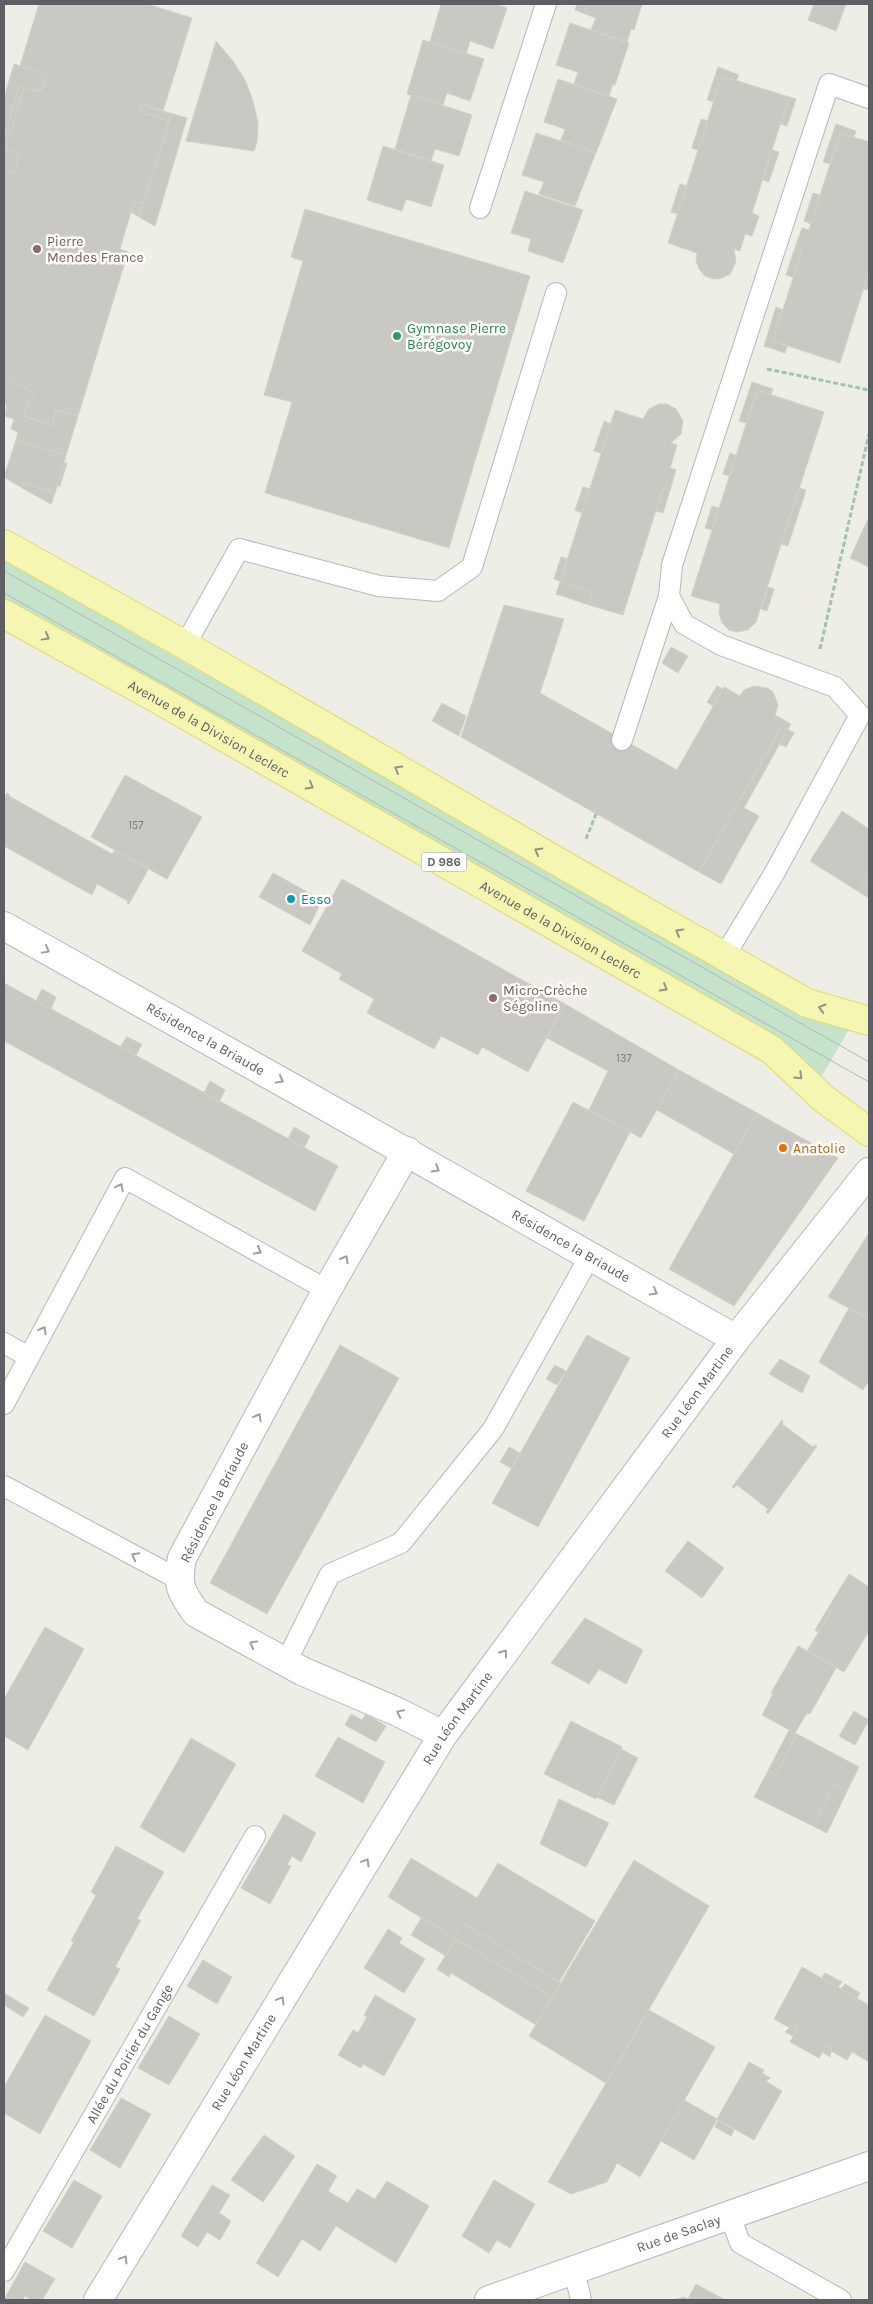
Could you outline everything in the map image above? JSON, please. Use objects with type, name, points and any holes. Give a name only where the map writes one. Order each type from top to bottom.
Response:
[{"type":"main road","points":[[4,544],[185,645],[724,957],[807,1003],[869,1021]]},
{"type":"main road","name":"Avenue de la Division Leclerc","points":[[4,614],[154,697],[772,1050],[824,1100],[869,1132]]},
{"type":"street","name":"Résidence la Briaude","points":[[4,926],[407,1151],[736,1339]]},
{"type":"street","name":"Résidence la Briaude","points":[[407,1151],[327,1290],[182,1558],[178,1579],[185,1598],[196,1613],[286,1662],[398,1712],[443,1735]]},
{"type":"street","name":"Rue Léon Martine","points":[[98,2300],[443,1735],[736,1339],[869,1172]]},
{"type":"street","name":"Rue de Saclay","points":[[489,2300],[869,2166]]},
{"type":"lane","points":[[480,208],[546,4]]},
{"type":"lane","points":[[622,740],[669,596],[672,566],[736,363],[829,84],[869,98]]},
{"type":"lane","points":[[185,645],[238,549],[379,586],[418,590],[438,591],[472,568],[556,292]]},
{"type":"lane","points":[[669,596],[684,624],[721,646],[835,688],[860,716],[775,872],[724,957]]},
{"type":"lane","points":[[4,1404],[125,1178],[327,1290]]},
{"type":"lane","points":[[286,1662],[330,1574],[401,1543],[493,1429],[590,1256]]},
{"type":"lane","points":[[4,1343],[29,1357]]},
{"type":"lane","points":[[4,1486],[178,1579]]},
{"type":"lane","name":"Allée du Poirier du Gange","points":[[4,2271],[255,1836]]},
{"type":"lane","points":[[730,2215],[740,2243],[840,2300]]},
{"type":"lane","points":[[574,2270],[581,2300]]},
{"type":"path","points":[[736,363],[869,390]]},
{"type":"path","points":[[814,679],[869,434]]},
{"type":"green space","points":[[4,560],[791,1006],[851,1026],[820,1079],[4,605]]},
{"type":"building","points":[[39,4],[147,4],[192,18],[163,111],[142,104],[140,112],[169,121],[143,204],[134,201],[120,249],[128,252],[78,416],[56,410],[52,425],[25,416],[25,410],[35,393],[6,378],[4,381],[4,170],[14,173],[19,154],[5,149],[24,87],[41,92],[46,75],[20,66]]},
{"type":"building","points":[[441,4],[495,4],[507,8],[493,49],[470,41],[466,54],[430,42]]},
{"type":"building","points":[[577,4],[642,4],[634,30],[631,29],[627,42],[591,30],[596,18],[575,10]]},
{"type":"building","points":[[814,4],[846,4],[836,31],[808,20]]},
{"type":"building","points":[[570,23],[629,43],[615,85],[613,84],[609,96],[574,84],[578,72],[556,65]]},
{"type":"building","points":[[423,40],[484,59],[470,101],[447,93],[443,105],[407,94]]},
{"type":"building","points":[[216,41],[233,61],[245,80],[253,101],[258,123],[257,142],[254,151],[186,141]]},
{"type":"building","points":[[14,64],[46,75],[41,92],[19,86],[4,138],[4,98]]},
{"type":"building","points":[[718,67],[739,75],[736,81],[722,76],[714,102],[707,100]]},
{"type":"building","points":[[722,76],[789,97],[752,213],[759,216],[752,236],[745,234],[740,251],[734,249],[736,262],[730,274],[714,279],[705,276],[699,269],[696,261],[697,253],[668,243]]},
{"type":"building","points":[[558,79],[617,99],[596,153],[561,140],[565,129],[544,122]]},
{"type":"building","points":[[19,86],[24,87],[5,149],[4,138]]},
{"type":"building","points":[[411,95],[472,115],[459,156],[435,149],[431,161],[395,149]]},
{"type":"building","points":[[789,97],[796,99],[787,126],[781,124]]},
{"type":"building","points":[[142,104],[171,115],[169,121],[140,112]]},
{"type":"building","points":[[163,111],[187,118],[155,226],[139,217],[171,115],[162,113]]},
{"type":"building","points":[[701,119],[708,121],[698,150],[692,148]]},
{"type":"building","points":[[836,124],[856,131],[854,137],[840,133],[830,164],[823,162]]},
{"type":"building","points":[[536,133],[596,152],[575,206],[539,194],[544,182],[522,175]]},
{"type":"building","points":[[840,133],[869,142],[869,271],[840,363],[773,341],[802,250],[795,248],[802,228],[809,230]]},
{"type":"building","points":[[383,146],[444,165],[431,207],[406,199],[402,211],[367,200]]},
{"type":"building","points":[[4,149],[19,154],[14,173],[4,170]]},
{"type":"building","points":[[772,150],[779,152],[769,182],[763,180]]},
{"type":"building","points":[[680,184],[687,186],[677,214],[671,212]]},
{"type":"building","points":[[525,191],[583,210],[563,263],[528,251],[531,239],[511,233]]},
{"type":"building","points":[[813,193],[820,195],[811,224],[804,221]]},
{"type":"building","points":[[134,201],[143,204],[139,217],[131,212]]},
{"type":"building","name":"Gymnase Pierre Bérégovoy","points":[[305,209],[530,276],[449,548],[265,493],[292,402],[264,395],[303,261],[291,257]]},
{"type":"building","points":[[795,248],[802,250],[793,277],[786,275]]},
{"type":"building","points":[[869,271],[869,290],[864,289]]},
{"type":"building","points":[[776,307],[783,310],[773,341],[787,346],[785,353],[764,346]]},
{"type":"building","points":[[6,378],[35,393],[25,410],[25,417],[52,425],[56,410],[78,416],[66,455],[16,440],[18,432],[11,429],[14,419],[4,416],[7,405],[4,404],[4,381]]},
{"type":"building","points":[[752,382],[773,389],[771,395],[757,390],[746,423],[739,421]]},
{"type":"building","points":[[757,390],[824,412],[756,622],[748,630],[736,632],[729,630],[722,623],[719,613],[720,604],[691,596]]},
{"type":"building","points":[[659,404],[667,404],[676,409],[683,421],[681,434],[671,443],[677,445],[670,468],[676,470],[670,490],[663,488],[623,615],[589,605],[592,593],[560,582],[615,410],[643,419],[649,409]]},
{"type":"building","points":[[604,421],[611,424],[601,453],[594,451]]},
{"type":"building","points":[[16,440],[66,455],[55,493],[23,483],[22,488],[4,477]]},
{"type":"building","points":[[730,453],[736,455],[730,476],[723,474]]},
{"type":"building","points":[[64,463],[67,463],[60,486],[57,486]]},
{"type":"building","points":[[23,483],[55,493],[51,504],[22,488]]},
{"type":"building","points":[[583,487],[590,489],[582,513],[575,510]]},
{"type":"building","points":[[663,488],[670,490],[663,513],[656,511]]},
{"type":"building","points":[[799,488],[806,490],[788,546],[781,544]]},
{"type":"building","points":[[712,506],[719,508],[712,530],[705,528]]},
{"type":"building","points":[[869,517],[869,567],[850,558]]},
{"type":"building","points":[[561,557],[567,559],[560,581],[554,579]]},
{"type":"building","points":[[560,582],[592,593],[589,605],[556,594]]},
{"type":"building","points":[[768,587],[774,589],[767,611],[761,609]]},
{"type":"building","points":[[504,605],[564,619],[540,693],[677,770],[724,687],[740,696],[744,690],[754,686],[767,688],[773,692],[778,705],[775,715],[791,724],[788,729],[782,726],[699,872],[461,737]]},
{"type":"building","points":[[671,647],[688,656],[678,673],[662,663]]},
{"type":"building","points":[[717,686],[723,689],[713,706],[707,702]]},
{"type":"building","points":[[442,703],[466,716],[459,736],[432,721]]},
{"type":"building","points":[[782,726],[788,729],[744,808],[759,816],[721,884],[699,872]]},
{"type":"building","points":[[788,729],[794,733],[786,747],[779,744]]},
{"type":"building","points":[[125,775],[202,817],[167,879],[91,837]]},
{"type":"building","points":[[7,793],[9,796],[112,854],[115,850],[149,868],[129,904],[127,904],[128,901],[97,884],[92,895],[4,846],[4,796]]},
{"type":"building","points":[[842,811],[869,829],[869,874],[859,892],[810,861]]},
{"type":"building","name":"Esso","points":[[273,873],[322,900],[310,925],[259,897]]},
{"type":"building","points":[[869,874],[869,898],[859,892]]},
{"type":"building","points":[[342,879],[565,1004],[528,1072],[482,1047],[478,1055],[441,1036],[434,1049],[367,1013],[374,999],[339,979],[342,974],[302,951]]},
{"type":"building","points":[[4,983],[338,1166],[315,1211],[4,1041]]},
{"type":"building","points":[[42,989],[56,997],[51,1009],[36,1001]]},
{"type":"building","points":[[565,1004],[679,1070],[641,1138],[589,1110],[608,1071],[547,1038]]},
{"type":"building","points":[[127,1037],[142,1044],[136,1055],[120,1047]]},
{"type":"building","points":[[679,1070],[757,1113],[734,1154],[657,1110]]},
{"type":"building","points":[[210,1081],[225,1090],[219,1102],[204,1093]]},
{"type":"building","points":[[573,1102],[630,1132],[584,1221],[526,1191]]},
{"type":"building","points":[[757,1113],[838,1158],[734,1306],[669,1269]]},
{"type":"building","points":[[294,1127],[310,1136],[304,1148],[288,1139]]},
{"type":"building","points":[[869,1233],[869,1319],[828,1297]]},
{"type":"building","points":[[849,1308],[869,1319],[869,1381],[863,1390],[819,1362]]},
{"type":"building","points":[[587,1335],[630,1358],[538,1527],[492,1503]]},
{"type":"building","points":[[340,1345],[399,1378],[267,1614],[210,1583]]},
{"type":"building","points":[[780,1359],[810,1376],[802,1393],[769,1374]]},
{"type":"building","points":[[555,1365],[566,1371],[557,1385],[546,1379]]},
{"type":"building","points":[[782,1420],[782,1424],[813,1447],[817,1446],[768,1514],[766,1512],[768,1509],[737,1485],[734,1488],[732,1487]]},
{"type":"building","points":[[509,1447],[520,1453],[511,1468],[500,1462]]},
{"type":"building","points":[[688,1541],[724,1568],[702,1598],[665,1571]]},
{"type":"building","points":[[849,1574],[869,1587],[869,1631],[844,1672],[807,1651],[831,1612],[827,1610]]},
{"type":"building","points":[[827,1610],[831,1612],[818,1632],[815,1630]]},
{"type":"building","points":[[585,1618],[643,1650],[626,1684],[599,1669],[589,1684],[551,1663]]},
{"type":"building","points":[[45,1627],[84,1649],[28,1750],[4,1736],[4,1699]]},
{"type":"building","points":[[798,1646],[836,1668],[810,1714],[807,1713],[795,1733],[762,1715],[773,1694],[771,1693]]},
{"type":"building","points":[[854,1711],[869,1720],[855,1745],[839,1736]]},
{"type":"building","points":[[351,1714],[362,1720],[366,1714],[386,1726],[376,1742],[345,1725]]},
{"type":"building","points":[[571,1721],[622,1747],[596,1799],[544,1774]]},
{"type":"building","points":[[789,1730],[797,1734],[776,1775],[768,1771]]},
{"type":"building","points":[[797,1734],[859,1767],[847,1791],[834,1784],[813,1826],[754,1797],[768,1771],[776,1775]]},
{"type":"building","points":[[338,1737],[385,1762],[363,1803],[315,1776]]},
{"type":"building","points":[[191,1738],[236,1764],[184,1853],[140,1827]]},
{"type":"building","points":[[621,1749],[638,1758],[614,1805],[597,1797]]},
{"type":"building","points":[[834,1784],[847,1791],[827,1833],[813,1826]]},
{"type":"building","points":[[559,1799],[609,1823],[586,1867],[540,1844]]},
{"type":"building","points":[[284,1814],[316,1833],[301,1862],[292,1856],[287,1865],[291,1866],[270,1904],[241,1888]]},
{"type":"building","points":[[116,1846],[164,1872],[137,1919],[141,1920],[115,1967],[120,1969],[94,2016],[47,1990],[74,1942],[71,1941],[96,1895],[91,1892]]},
{"type":"building","points":[[411,1858],[477,1898],[498,1863],[595,1921],[559,1982],[463,1923],[454,1938],[388,1897]]},
{"type":"building","points":[[634,1860],[709,1906],[606,2083],[529,2036]]},
{"type":"building","points":[[422,1917],[456,1939],[446,1956],[411,1935]]},
{"type":"building","points":[[463,1923],[561,1983],[553,1997],[454,1938]]},
{"type":"building","points":[[388,1929],[402,1938],[399,1943],[425,1959],[404,1993],[364,1968]]},
{"type":"building","points":[[456,1939],[553,1997],[536,2025],[451,1973],[449,1977],[437,1969]]},
{"type":"building","points":[[203,1960],[232,1977],[217,2004],[187,1986]]},
{"type":"building","points":[[802,1967],[869,2005],[869,2062],[852,2052],[847,2060],[831,2051],[832,2047],[827,2044],[819,2058],[790,2042],[798,2028],[792,2025],[790,2028],[774,2019]]},
{"type":"building","points":[[825,1973],[842,1982],[838,1987],[822,1978]]},
{"type":"building","points":[[845,1984],[860,1993],[857,1998],[841,1989]]},
{"type":"building","points":[[4,1993],[29,2008],[23,2017],[4,2005]]},
{"type":"building","points":[[375,1995],[416,2019],[384,2076],[363,2064],[361,2068],[338,2055],[353,2030],[362,2035],[371,2020],[364,2015]]},
{"type":"building","points":[[649,2010],[715,2047],[640,2177],[617,2163],[607,2182],[571,2194],[548,2182]]},
{"type":"building","points":[[45,2015],[91,2041],[40,2134],[4,2113],[4,2087]]},
{"type":"building","points":[[169,2016],[200,2034],[169,2085],[138,2068]]},
{"type":"building","points":[[367,2017],[371,2020],[362,2035],[358,2033]]},
{"type":"building","points":[[792,2025],[798,2028],[793,2036],[785,2032]]},
{"type":"building","points":[[827,2044],[832,2047],[830,2057],[822,2052]]},
{"type":"building","points":[[749,2062],[764,2070],[758,2081],[763,2084],[765,2081],[782,2091],[754,2140],[717,2119]]},
{"type":"building","points":[[762,2073],[770,2078],[763,2084],[758,2081]]},
{"type":"building","points":[[121,2098],[151,2114],[120,2168],[90,2150]]},
{"type":"building","points":[[684,2100],[717,2119],[694,2160],[661,2141]]},
{"type":"building","points":[[718,2120],[734,2130],[731,2136],[715,2127]]},
{"type":"building","points":[[264,2135],[295,2156],[263,2202],[231,2180]]},
{"type":"building","points":[[317,2164],[337,2176],[328,2191],[348,2203],[357,2189],[375,2199],[387,2181],[429,2206],[396,2263],[336,2226],[320,2251],[302,2239],[278,2277],[256,2263]]},
{"type":"building","points":[[74,2180],[102,2196],[72,2248],[43,2231]]},
{"type":"building","points":[[494,2180],[535,2204],[510,2248],[497,2240],[489,2253],[462,2236]]},
{"type":"building","points":[[212,2185],[230,2195],[219,2213],[231,2221],[220,2240],[207,2232],[198,2247],[181,2236]]},
{"type":"building","points":[[25,2262],[55,2279],[42,2300],[31,2300],[25,2296],[23,2300],[4,2300]]},
{"type":"building","points":[[696,2284],[725,2300],[673,2300],[684,2297],[688,2299]]},
{"type":"tram line","points":[[4,571],[869,1062]]},
{"type":"tram line","points":[[4,593],[869,1082]]},
{"type":"place","name":"Pierre Mendes France","points":[[37,249]]},
{"type":"place","name":"Gymnase Pierre Bérégovoy","points":[[397,336]]},
{"type":"place","name":"Esso","points":[[291,899]]},
{"type":"place","name":"Micro-Crèche Ségoline","points":[[493,998]]},
{"type":"place","name":"Anatolie","points":[[783,1148]]}]
